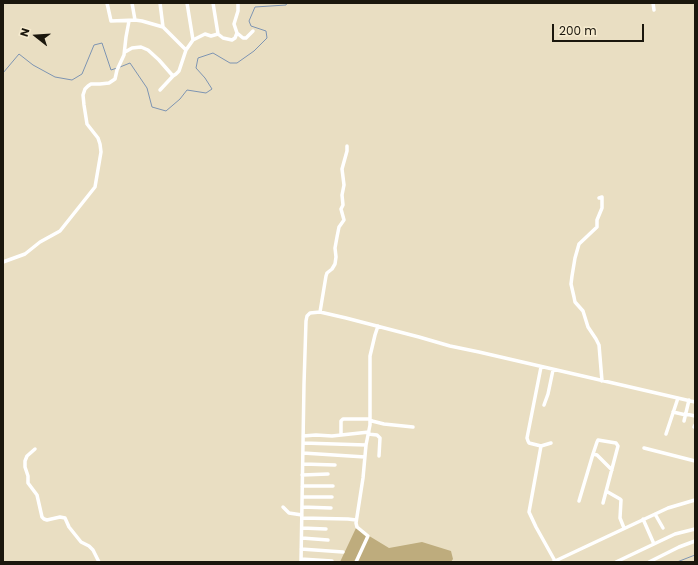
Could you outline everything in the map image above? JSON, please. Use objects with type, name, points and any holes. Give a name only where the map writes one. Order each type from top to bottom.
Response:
[{"type":"street","points":[[107,3],[111,22],[135,20],[163,28],[186,50]]},
{"type":"street","points":[[132,3],[135,20]]},
{"type":"street","points":[[160,3],[163,28]]},
{"type":"street","points":[[187,3],[193,40]]},
{"type":"street","points":[[213,3],[218,34],[223,38],[232,40],[235,38],[236,33],[234,24],[238,10],[238,3]]},
{"type":"street","points":[[653,3],[654,10]]},
{"type":"street","points":[[3,262],[25,254],[40,242],[60,231],[95,187],[100,155],[100,144],[98,138],[86,122],[83,95],[86,87],[90,85],[109,83],[115,80],[117,70],[123,59],[129,21]]},
{"type":"street","points":[[236,33],[243,38],[246,38],[253,30]]},
{"type":"street","points":[[160,90],[179,71],[186,50],[193,40],[205,34],[212,36],[218,34]]},
{"type":"street","points":[[124,52],[137,47],[145,48],[159,60],[173,76]]},
{"type":"street","points":[[320,312],[326,276],[335,264],[335,248],[338,228],[344,219],[341,210],[343,205],[342,195],[344,185],[342,169],[347,146]]},
{"type":"street","points":[[598,198],[602,197],[602,208],[597,220],[597,227],[579,244],[571,284],[575,302],[583,311],[588,327],[599,346],[602,381]]},
{"type":"street","points":[[332,561],[301,561],[306,319],[307,315],[310,313],[320,312],[360,321],[419,336],[450,346],[695,402]]},
{"type":"street","points":[[356,562],[368,536],[357,527],[356,520],[370,423],[370,356],[378,326]]},
{"type":"street","points":[[541,367],[527,438],[529,443],[541,446],[551,443]]},
{"type":"street","points":[[544,405],[553,370]]},
{"type":"street","points":[[666,434],[678,398]]},
{"type":"street","points":[[684,421],[689,400]]},
{"type":"street","points":[[673,412],[695,416]]},
{"type":"street","points":[[341,434],[342,420],[370,419],[384,424],[413,427]]},
{"type":"street","points":[[303,436],[332,436],[341,434],[368,433],[377,435],[380,438],[379,456]]},
{"type":"street","points":[[579,502],[598,440],[616,443],[618,446],[603,503]]},
{"type":"street","points":[[303,443],[366,445]]},
{"type":"street","points":[[541,446],[529,512],[554,562],[668,508],[695,500]]},
{"type":"street","points":[[35,448],[27,456],[25,467],[28,476],[28,483],[37,495],[43,518],[47,520],[60,517],[65,518],[69,527],[81,542],[93,550],[99,562]]},
{"type":"street","points":[[644,448],[695,460]]},
{"type":"street","points":[[303,453],[365,457]]},
{"type":"street","points":[[593,454],[597,455],[612,470]]},
{"type":"street","points":[[303,464],[336,465]]},
{"type":"street","points":[[302,475],[328,474]]},
{"type":"street","points":[[302,486],[333,486]]},
{"type":"street","points":[[606,491],[621,500],[620,518],[624,528]]},
{"type":"street","points":[[302,497],[332,497]]},
{"type":"street","points":[[283,507],[289,513],[302,517],[356,520]]},
{"type":"street","points":[[302,507],[331,508]]},
{"type":"street","points":[[655,514],[663,528]]},
{"type":"street","points":[[643,520],[654,544]]},
{"type":"street","points":[[302,528],[326,529]]},
{"type":"street","points":[[616,562],[675,534],[695,528]]},
{"type":"street","points":[[302,538],[328,540]]},
{"type":"street","points":[[649,562],[695,541]]},
{"type":"street","points":[[302,549],[343,552]]},
{"type":"street","points":[[326,551],[326,561]]},
{"type":"shaded area","points":[[356,528],[389,548],[422,542],[451,551],[453,559],[451,562],[340,562]]},
{"type":"waterway","points":[[120,67],[130,63],[147,88],[152,107],[166,111],[180,99],[187,90],[206,93],[212,89],[196,68],[198,58],[213,53],[230,63],[237,63],[254,51],[267,38],[266,31],[251,26],[249,21],[255,7],[286,5],[287,3]]},
{"type":"waterway","points":[[3,73],[19,54],[33,65],[55,77],[72,80],[82,74],[94,45],[102,43],[111,70],[117,68]]},
{"type":"waterway","points":[[677,562],[695,555]]}]
